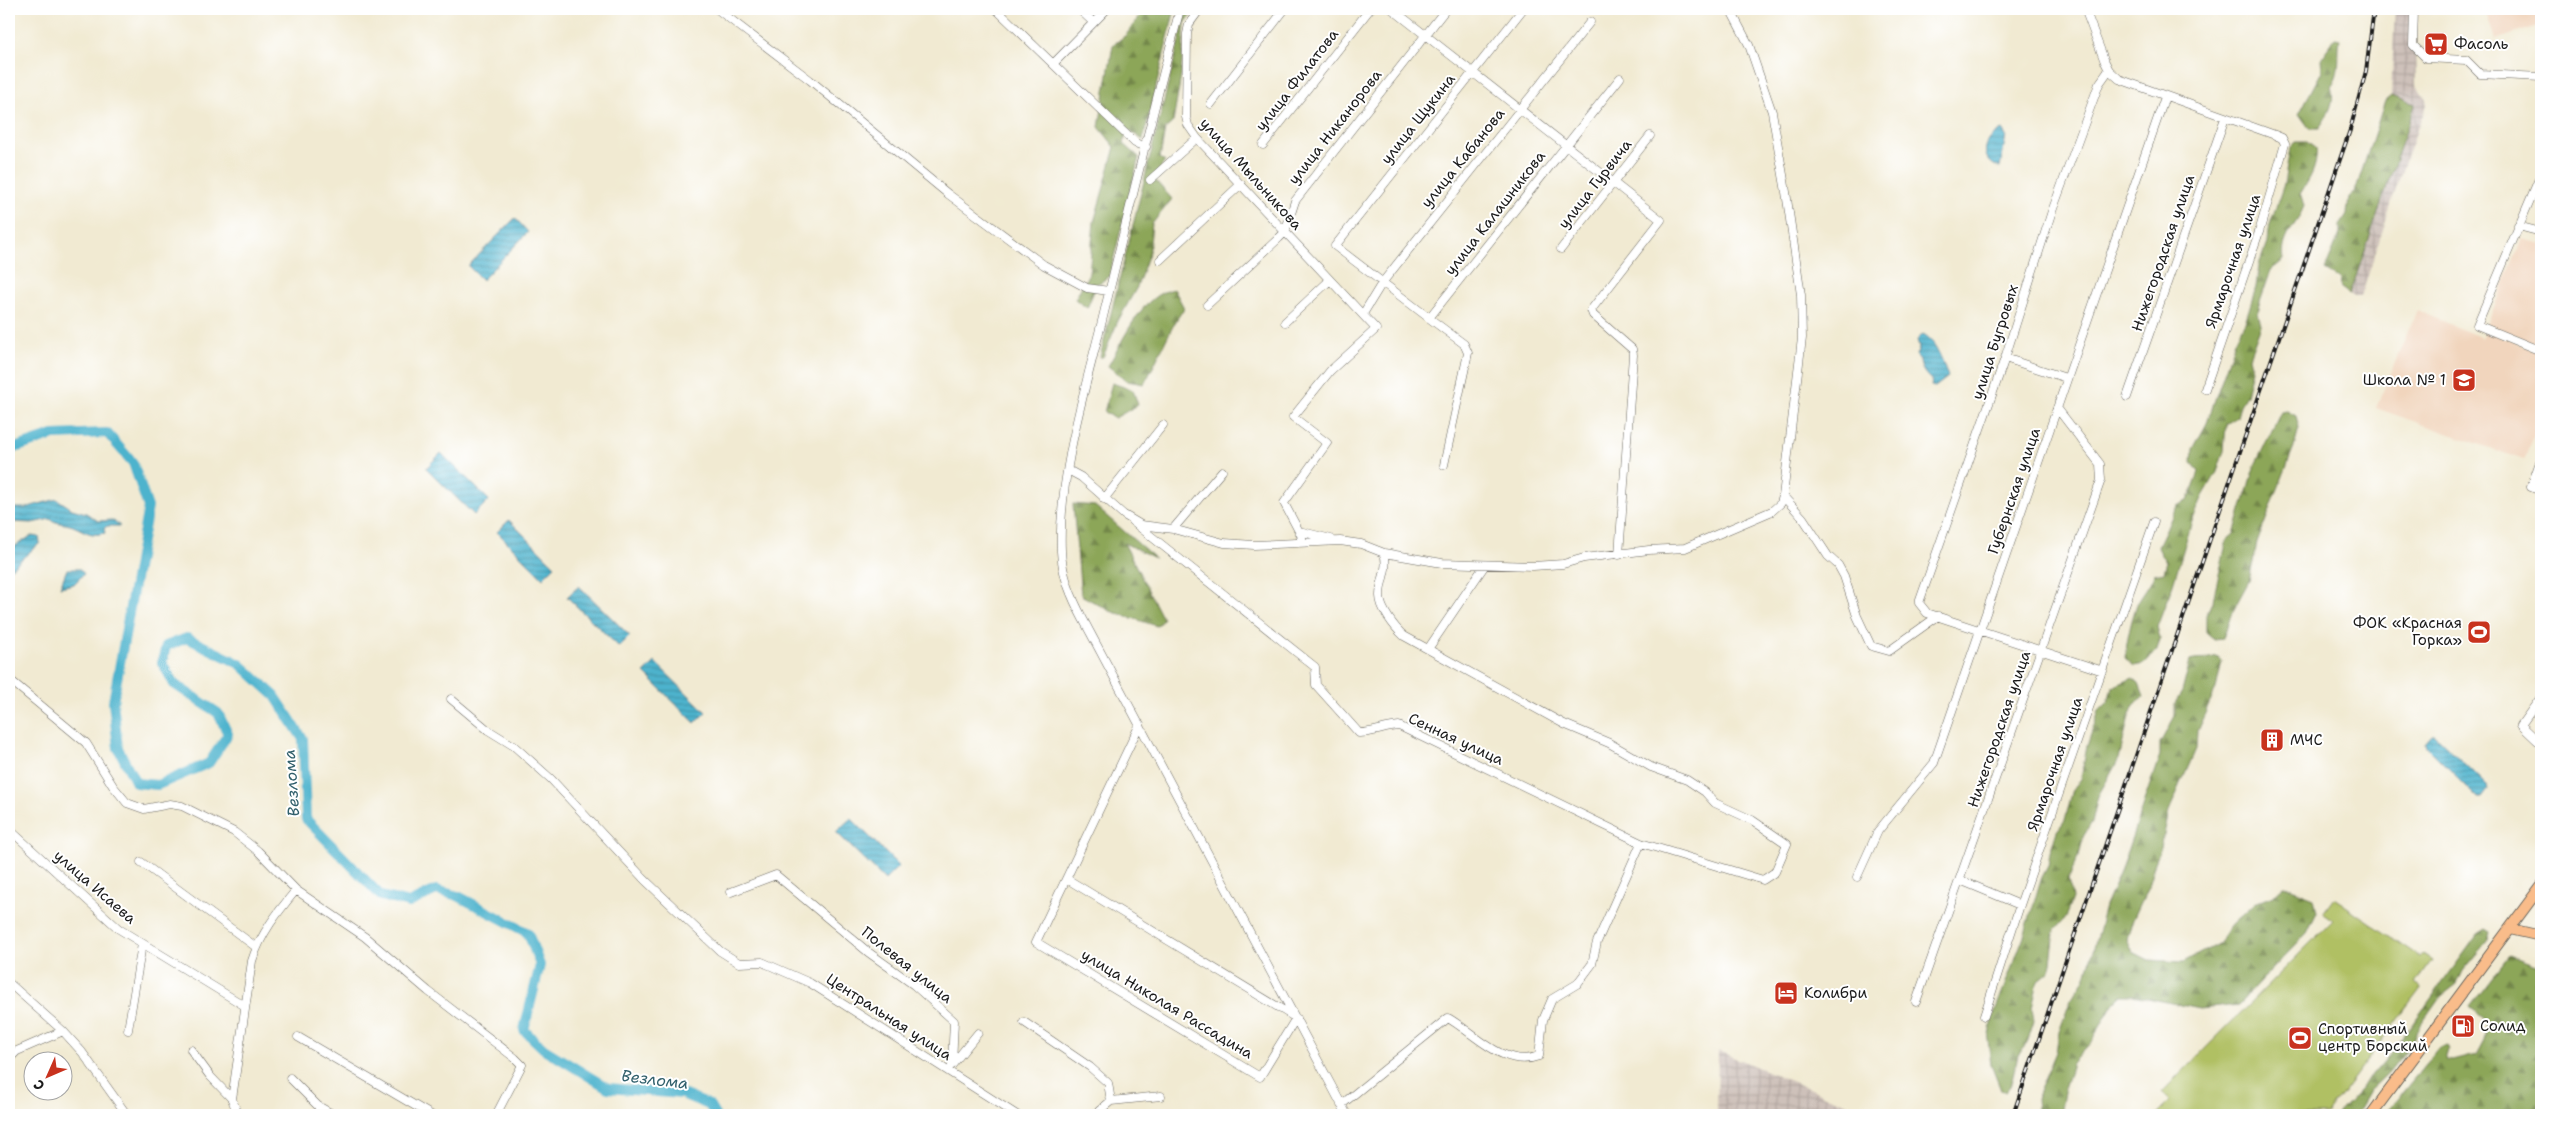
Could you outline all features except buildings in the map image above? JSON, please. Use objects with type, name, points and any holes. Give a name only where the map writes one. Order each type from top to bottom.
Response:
[{"type":"main road","points":[[2371,1115],[2541,886]]},
{"type":"main road","points":[[2510,929],[2541,936]]},
{"type":"street","points":[[717,9],[810,80],[948,194],[1044,265],[1087,288],[1109,291]]},
{"type":"street","points":[[996,9],[1135,143],[1146,147]]},
{"type":"street","points":[[1079,9],[1094,22]]},
{"type":"street","points":[[1054,64],[1106,9]]},
{"type":"street","points":[[1180,9],[1109,291],[1068,470],[1061,539],[1062,562],[1066,582],[1083,619],[1347,1115]]},
{"type":"street","name":"улица Мыльникова","points":[[1200,9],[1190,24],[1187,34],[1186,121],[1197,138],[1376,329],[1330,371],[1293,417],[1327,443],[1284,503],[1299,531]]},
{"type":"street","points":[[1211,104],[1286,9]]},
{"type":"street","name":"улица Филатова","points":[[1263,145],[1370,9]]},
{"type":"street","points":[[1392,9],[1661,220],[1591,310],[1593,315],[1632,349],[1633,355],[1619,555]]},
{"type":"street","name":"улица Никанорова","points":[[1207,305],[1285,232],[1295,201],[1446,9]]},
{"type":"street","name":"улица Щукина","points":[[1382,282],[1335,246],[1523,9]]},
{"type":"street","points":[[1299,531],[1361,544],[1384,553],[1442,563],[1485,565],[1564,564],[1584,558],[1690,547],[1772,511],[1781,503],[1784,496],[1802,338],[1801,295],[1772,112],[1749,45],[1730,9]]},
{"type":"street","points":[[2085,9],[2109,70],[2119,79],[2225,118]]},
{"type":"street","points":[[2414,9],[2413,45],[2426,58],[2466,60],[2480,74],[2541,77]]},
{"type":"street","name":"улица Кабанова","points":[[1363,314],[1382,282],[1590,22]]},
{"type":"street","name":"улица Бугровых","points":[[1938,616],[1927,613],[1920,603],[2005,358],[2051,214],[2099,84],[2109,70]]},
{"type":"street","name":"улица Калашникова","points":[[1429,318],[1620,78]]},
{"type":"street","name":"Губернская улица","points":[[1857,877],[1878,831],[1934,763],[2165,97]]},
{"type":"street","name":"Ярмарочная улица","points":[[2205,389],[2285,148],[2284,140],[2275,135],[2225,118]]},
{"type":"street","name":"Нижегородская улица","points":[[2127,397],[2225,118]]},
{"type":"street","name":"улица Гурвича","points":[[1561,248],[1650,136]]},
{"type":"street","points":[[1150,180],[1197,138]]},
{"type":"street","points":[[2541,174],[2477,325],[2541,351]]},
{"type":"street","points":[[1160,260],[1241,184]]},
{"type":"street","points":[[2518,226],[2541,232]]},
{"type":"street","points":[[1285,322],[1330,280]]},
{"type":"street","points":[[1382,282],[1464,344],[1468,353],[1444,465]]},
{"type":"street","points":[[2005,358],[2066,378]]},
{"type":"street","name":"Нижегородская улица","points":[[1916,1002],[2101,480],[2100,464],[2057,408]]},
{"type":"street","points":[[1104,499],[1163,425]]},
{"type":"street","points":[[2541,460],[2531,487],[2541,491]]},
{"type":"street","points":[[1068,470],[1081,477],[1104,499],[1132,521],[1151,527],[1173,529],[1224,543],[1254,545],[1340,541]]},
{"type":"street","points":[[1173,529],[1222,471]]},
{"type":"street","points":[[1784,496],[1803,518],[1828,556],[1838,565],[1844,576],[1857,616],[1871,646],[1889,651],[1938,616],[2103,671]]},
{"type":"street","name":"Сенная улица","points":[[1132,521],[1315,667],[1316,685],[1359,733],[1367,733],[1383,727],[1399,726],[1408,729],[1641,843],[1764,880],[1775,872],[1787,844],[1752,820],[1715,803],[1705,792],[1687,780],[1651,767],[1609,743],[1564,724],[1428,649]]},
{"type":"street","name":"Ярмарочная улица","points":[[1984,1016],[2020,905],[2154,522]]},
{"type":"street","points":[[1299,531],[1302,537],[1299,543]]},
{"type":"street","points":[[1384,553],[1387,564],[1380,594],[1382,604],[1400,632],[1409,640],[1428,649],[1485,565]]},
{"type":"street","points":[[9,680],[86,743],[116,791],[127,803],[144,809],[170,804],[182,806],[225,826],[258,851],[296,890],[365,937],[428,991],[494,1040],[522,1066],[496,1115]]},
{"type":"street","points":[[2541,697],[2521,725],[2541,744]]},
{"type":"street","name":"Центральная улица","points":[[451,699],[488,730],[514,746],[551,778],[645,880],[720,951],[739,963],[762,962],[810,983],[952,1068],[1017,1115]]},
{"type":"street","name":"улица Николая Рассадина","points":[[1067,879],[1296,1018],[1260,1077],[1036,942],[1140,724]]},
{"type":"street","name":"улица Исаева","points":[[9,829],[119,929],[245,1006]]},
{"type":"street","points":[[1341,1105],[1448,1018],[1466,1029],[1493,1051],[1528,1060],[1539,1056],[1543,1020],[1552,999],[1577,984],[1592,964],[1597,942],[1641,843]]},
{"type":"street","points":[[141,862],[256,948]]},
{"type":"street","name":"Полевая улица","points":[[731,892],[776,875],[868,952],[914,985],[954,1021],[952,1068]]},
{"type":"street","points":[[1960,880],[2020,905]]},
{"type":"street","points":[[232,1099],[245,1006],[256,948],[268,925],[296,890]]},
{"type":"street","points":[[128,1030],[142,944]]},
{"type":"street","points":[[9,983],[63,1031],[82,1052],[127,1115]]},
{"type":"street","points":[[1024,1022],[1090,1066],[1108,1083],[1111,1101]]},
{"type":"street","points":[[9,1059],[17,1051],[63,1031]]},
{"type":"street","points":[[952,1068],[978,1033]]},
{"type":"street","points":[[298,1037],[431,1115]]},
{"type":"street","points":[[191,1050],[210,1076],[232,1099],[238,1115]]},
{"type":"street","points":[[290,1078],[318,1106],[334,1115]]},
{"type":"street","points":[[1094,1115],[1111,1101],[1162,1096]]},
{"type":"street","points":[[318,1106],[321,1115]]},
{"type":"shaded area","points":[[2395,9],[2414,9],[2416,84],[2428,102],[2407,155],[2361,297],[2354,297],[2350,294],[2415,104],[2391,96]]},
{"type":"shaded area","points":[[2485,9],[2541,9],[2541,25],[2495,40]]},
{"type":"shaded area","points":[[2522,239],[2541,244],[2541,347],[2487,324]]},
{"type":"shaded area","name":"Школа № 1","points":[[2417,310],[2482,338],[2486,330],[2541,353],[2541,418],[2524,460],[2376,408]]},
{"type":"shaded area","points":[[1718,1051],[1871,1114],[1871,1115],[1717,1115]]},
{"type":"green space","points":[[1145,9],[1175,9],[1143,140],[1127,129],[1124,144],[1139,157],[1109,277],[1097,284],[1087,308],[1075,299],[1089,273],[1094,222],[1115,147],[1099,127],[1113,45],[1126,35]]},
{"type":"green space","points":[[1187,9],[1196,9],[1185,23],[1181,76],[1173,122],[1165,129],[1160,158],[1165,161],[1154,179],[1172,199],[1152,224],[1149,253],[1137,287],[1118,321],[1103,357],[1100,357]]},
{"type":"green space","points":[[2335,38],[2340,39],[2337,75],[2331,86],[2332,103],[2319,128],[2309,128],[2299,114],[2322,71],[2321,58]]},
{"type":"green space","points":[[2391,96],[2415,104],[2350,294],[2341,287],[2340,279],[2325,270],[2340,234],[2340,225],[2347,214],[2349,197],[2355,192],[2385,101]]},
{"type":"green space","points":[[2296,142],[2307,142],[2316,149],[2316,162],[2310,178],[2300,194],[2304,206],[2286,239],[2283,252],[2284,260],[2271,270],[2260,302],[2258,313],[2261,325],[2249,357],[2252,370],[2246,395],[2240,405],[2237,417],[2226,424],[2224,451],[2217,472],[2202,498],[2191,524],[2173,584],[2157,627],[2160,638],[2155,652],[2144,664],[2134,666],[2125,658],[2128,637],[2137,604],[2154,574],[2164,572],[2167,561],[2161,554],[2158,546],[2177,506],[2188,501],[2199,472],[2192,462],[2193,449],[2207,423],[2235,341],[2246,319],[2256,287],[2259,265],[2267,243],[2268,230],[2284,184],[2290,148]]},
{"type":"green space","points":[[1174,289],[1184,308],[1144,384],[1127,381],[1108,366],[1127,332],[1143,309],[1152,299],[1163,292]]},
{"type":"green space","points":[[1112,383],[1133,390],[1138,405],[1115,418],[1104,412]]},
{"type":"green space","points":[[2287,411],[2296,416],[2299,428],[2293,450],[2257,543],[2249,581],[2232,612],[2223,638],[2214,639],[2206,632],[2206,615],[2213,600],[2227,540],[2234,534],[2255,465],[2281,412]]},
{"type":"green space","points":[[1073,504],[1095,506],[1155,558],[1124,543],[1163,619],[1157,626],[1110,611],[1081,595]]},
{"type":"green space","points":[[2217,657],[2222,661],[2216,689],[2197,731],[2196,749],[2169,811],[2161,848],[2152,870],[2149,885],[2131,924],[2127,939],[2133,952],[2149,960],[2183,962],[2218,944],[2231,925],[2255,903],[2273,896],[2284,886],[2314,898],[2317,912],[2307,933],[2238,1005],[2200,1009],[2133,995],[2122,995],[2113,1004],[2092,1041],[2072,1063],[2065,1086],[2060,1115],[2035,1115],[2037,1108],[2036,1099],[2056,1052],[2059,1032],[2071,999],[2086,977],[2105,906],[2120,872],[2160,755],[2160,743],[2175,716],[2175,703],[2182,692],[2190,661]]},
{"type":"green space","points":[[2133,678],[2139,683],[2144,696],[2134,705],[2129,716],[2119,759],[2098,796],[2092,822],[2083,837],[2079,856],[2069,878],[2072,899],[2065,918],[2055,930],[2050,971],[2038,981],[2032,1008],[2034,1021],[2026,1046],[2018,1055],[2010,1087],[2006,1092],[2001,1090],[1991,1065],[1988,1041],[1992,1019],[2025,933],[2041,879],[2048,866],[2050,852],[2057,831],[2065,820],[2073,789],[2081,779],[2087,746],[2099,711],[2108,702],[2112,687]]},
{"type":"green space","name":"Спортивный центр Борский","points":[[2334,898],[2420,957],[2423,954],[2432,960],[2416,983],[2422,987],[2326,1115],[2156,1115],[2170,1101],[2162,1092],[2333,920],[2323,913]]},
{"type":"green space","points":[[2486,929],[2491,932],[2489,940],[2463,971],[2457,984],[2439,998],[2420,1025],[2411,1044],[2388,1073],[2369,1091],[2355,1115],[2337,1115],[2362,1088],[2372,1072],[2384,1063],[2478,934]]},
{"type":"green space","points":[[2509,955],[2541,967],[2541,1115],[2384,1115],[2440,1047],[2447,1045],[2449,1050],[2446,1060],[2453,1061],[2476,1055],[2484,1040],[2487,1024],[2470,1006]]},
{"type":"water","points":[[2002,130],[2006,136],[2000,168],[1988,160],[1986,149],[1991,138]]},
{"type":"water","points":[[515,218],[528,232],[482,280],[468,266]]},
{"type":"water","points":[[1923,334],[1935,346],[1948,377],[1935,387],[1931,386],[1932,381],[1924,372],[1916,355],[1919,348],[1917,340]]},
{"type":"water","points":[[441,453],[489,500],[474,515],[426,468]]},
{"type":"water","points":[[57,499],[72,509],[86,513],[98,521],[112,520],[120,526],[107,526],[104,529],[105,533],[96,534],[88,533],[50,519],[32,523],[9,522],[9,508],[25,508]]},
{"type":"water","points":[[509,520],[555,566],[543,578],[497,532]]},
{"type":"water","points":[[31,536],[39,537],[40,543],[9,570],[9,550]]},
{"type":"water","points":[[67,569],[80,569],[84,574],[74,584],[60,587]]},
{"type":"water","points":[[579,586],[630,636],[619,647],[567,597]]},
{"type":"water","points":[[655,662],[706,712],[695,723],[644,673]]},
{"type":"water","points":[[2432,735],[2435,735],[2487,786],[2488,790],[2482,798],[2478,798],[2426,746],[2425,743]]},
{"type":"water","points":[[851,818],[899,866],[885,880],[836,832]]},
{"type":"waterway","name":"Везлома","points":[[9,450],[53,435],[107,433],[133,463],[148,507],[113,702],[118,748],[136,783],[158,785],[209,763],[228,734],[218,713],[174,684],[162,662],[166,646],[187,638],[240,664],[275,696],[303,739],[306,819],[381,896],[409,903],[436,890],[458,896],[528,933],[540,965],[524,1030],[544,1049],[608,1088],[682,1094],[709,1105],[715,1115]]},
{"type":"railway","points":[[2013,1115],[2350,130],[2366,71],[2374,9]]},
{"type":"place","name":"Фасоль","points":[[2436,44]]},
{"type":"place","name":"Школа № 1","points":[[2464,380]]},
{"type":"place","name":"ФОК «Красная Горка»","points":[[2479,632]]},
{"type":"place","name":"МЧС","points":[[2272,740]]},
{"type":"place","name":"Колибри","points":[[1786,993]]},
{"type":"place","name":"Солид","points":[[2463,1026]]},
{"type":"place","name":"Спортивный центр Борский","points":[[2300,1038]]}]
